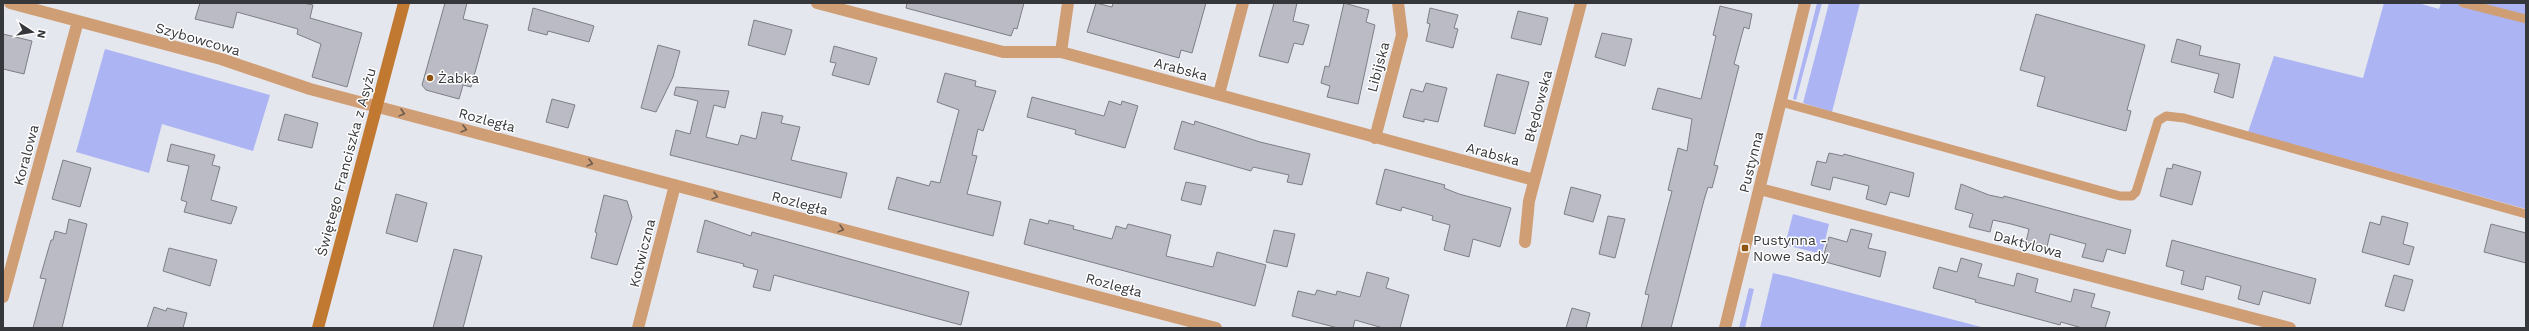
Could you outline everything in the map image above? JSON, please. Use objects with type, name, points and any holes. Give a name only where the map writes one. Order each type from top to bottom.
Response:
[{"type":"street","name":"Szybowcowa","points":[[10,3],[221,59],[301,86],[377,106]]},
{"type":"street","name":"Świętego Franciszka z Asyżu","points":[[318,328],[404,3]]},
{"type":"street","name":"Arabska","points":[[817,3],[845,7],[1004,52],[1061,52],[1534,180]]},
{"type":"street","points":[[1061,52],[1068,3]]},
{"type":"street","points":[[1219,94],[1243,3]]},
{"type":"street","name":"Libijska","points":[[1375,138],[1402,35],[1398,3]]},
{"type":"street","name":"Błędowska","points":[[1524,242],[1529,201],[1534,180],[1581,3]]},
{"type":"street","name":"Pustynna","points":[[1725,328],[1805,3]]},
{"type":"street","name":"Koralowa","points":[[4,293],[78,21]]},
{"type":"street","name":"Rozległa","points":[[377,106],[1216,328]]},
{"type":"street","name":"Kotwiczna","points":[[638,328],[675,185]]},
{"type":"street","name":"Daktylowa","points":[[1760,189],[2290,328]]},
{"type":"lane","points":[[2463,3],[2526,19]]},
{"type":"lane","points":[[1781,102],[2120,196],[2132,196],[2136,192],[2158,121],[2166,116],[2184,118],[2526,214]]},
{"type":"shaded area","points":[[1817,3],[1822,3],[1796,100],[1793,99]]},
{"type":"shaded area","points":[[1829,3],[1860,3],[1832,112],[1803,103]]},
{"type":"shaded area","points":[[2384,3],[2418,3],[2439,9],[2441,3],[2526,3],[2526,209],[2248,132],[2274,56],[2363,78]]},
{"type":"shaded area","points":[[105,49],[270,95],[253,151],[162,124],[149,173],[76,152]]},
{"type":"shaded area","points":[[1793,214],[1829,224],[1822,254],[1785,245]]},
{"type":"shaded area","points":[[1773,273],[1790,277],[1985,328],[1760,328]]},
{"type":"shaded area","points":[[1749,288],[1754,289],[1745,328],[1739,328]]},
{"type":"building","points":[[200,3],[303,3],[313,5],[310,18],[362,33],[347,87],[312,77],[321,44],[297,34],[298,29],[237,12],[233,28],[195,19]]},
{"type":"building","points":[[445,3],[467,3],[463,19],[488,25],[471,87],[463,85],[459,99],[426,90],[422,85]]},
{"type":"building","points":[[907,3],[1024,3],[1017,29],[1014,28],[1011,36],[906,8]]},
{"type":"building","points":[[1096,3],[1112,7],[1113,3],[1206,3],[1192,53],[1181,50],[1179,58],[1087,32]]},
{"type":"building","points":[[1274,3],[1297,3],[1293,21],[1309,25],[1303,45],[1294,43],[1288,63],[1259,56]]},
{"type":"building","points":[[1344,3],[1369,10],[1366,22],[1375,25],[1358,104],[1327,97],[1330,86],[1321,83],[1325,66],[1329,67]]},
{"type":"building","points":[[1720,6],[1752,14],[1749,29],[1744,27],[1734,64],[1739,66],[1714,165],[1718,166],[1712,188],[1708,187],[1704,200],[1671,328],[1641,328],[1649,295],[1645,294],[1672,191],[1668,190],[1678,148],[1687,151],[1692,119],[1652,109],[1658,88],[1701,99],[1716,36],[1713,35]]},
{"type":"building","points":[[533,8],[594,26],[589,42],[548,31],[547,35],[528,30]]},
{"type":"building","points":[[1430,8],[1458,15],[1454,28],[1458,29],[1453,48],[1426,41],[1430,24],[1427,23]]},
{"type":"building","points":[[1518,11],[1548,18],[1541,45],[1511,38]]},
{"type":"building","points":[[2036,14],[2145,45],[2127,110],[2131,111],[2126,131],[2037,106],[2045,77],[2020,70]]},
{"type":"building","points":[[754,20],[792,30],[785,55],[748,45]]},
{"type":"building","points":[[1602,33],[1632,39],[1625,66],[1595,57]]},
{"type":"building","points":[[3,34],[32,41],[24,74],[3,69]]},
{"type":"building","points":[[2177,39],[2201,46],[2199,55],[2240,64],[2233,98],[2214,92],[2219,74],[2171,62]]},
{"type":"building","points":[[658,45],[680,51],[673,77],[656,112],[641,108]]},
{"type":"building","points":[[834,46],[877,58],[869,85],[832,75],[836,63],[830,62]]},
{"type":"building","points":[[945,73],[976,81],[975,86],[996,91],[983,131],[978,129],[972,155],[977,156],[967,194],[1001,202],[993,236],[888,209],[897,177],[929,186],[931,181],[940,183],[959,110],[937,102]]},
{"type":"building","points":[[1497,74],[1529,82],[1515,134],[1484,126]]},
{"type":"building","points":[[1426,83],[1447,88],[1438,122],[1424,119],[1424,122],[1403,117],[1411,89],[1423,92]]},
{"type":"building","points":[[676,87],[729,91],[725,108],[714,105],[706,137],[738,145],[741,135],[756,139],[762,112],[783,116],[781,123],[800,127],[791,160],[847,173],[841,198],[670,155],[676,130],[690,134],[698,101],[674,95]]},
{"type":"building","points":[[1032,97],[1104,116],[1109,101],[1121,105],[1122,101],[1138,106],[1125,148],[1075,134],[1076,130],[1027,117]]},
{"type":"building","points":[[552,99],[575,105],[568,128],[546,122]]},
{"type":"building","points":[[285,114],[318,123],[312,148],[278,140]]},
{"type":"building","points":[[1182,121],[1194,125],[1195,121],[1260,142],[1310,154],[1302,185],[1287,182],[1289,175],[1253,167],[1251,171],[1174,149]]},
{"type":"building","points":[[171,144],[215,155],[212,165],[220,167],[211,200],[237,207],[231,224],[184,212],[187,202],[181,200],[189,166],[167,161]]},
{"type":"building","points":[[1829,153],[1843,156],[1844,154],[1914,173],[1909,197],[1890,192],[1886,205],[1866,199],[1869,186],[1833,177],[1830,190],[1811,185],[1817,161],[1826,163]]},
{"type":"building","points":[[63,160],[91,168],[80,207],[52,199]]},
{"type":"building","points":[[2173,164],[2201,172],[2192,205],[2160,196],[2167,168],[2172,169]]},
{"type":"building","points":[[1385,169],[1445,185],[1444,188],[1459,194],[1511,208],[1500,247],[1473,239],[1469,257],[1444,250],[1450,225],[1432,220],[1433,216],[1402,207],[1401,211],[1376,204]]},
{"type":"building","points":[[1186,182],[1206,186],[1201,205],[1181,200]]},
{"type":"building","points":[[1961,184],[1989,195],[2003,198],[2004,196],[2131,230],[2125,254],[2107,249],[2103,262],[2082,257],[2086,244],[2050,234],[2047,247],[2026,242],[2029,229],[2011,224],[1993,220],[1990,232],[1969,227],[1973,214],[1955,209]]},
{"type":"building","points":[[1571,187],[1601,195],[1593,222],[1564,214]]},
{"type":"building","points":[[396,194],[427,203],[417,242],[386,233]]},
{"type":"building","points":[[604,195],[627,201],[632,217],[617,265],[591,258],[597,233],[595,232]]},
{"type":"building","points":[[1608,216],[1625,219],[1615,258],[1599,254]]},
{"type":"building","points":[[2382,216],[2408,223],[2403,244],[2414,247],[2409,265],[2362,252],[2370,222],[2380,225]]},
{"type":"building","points":[[69,219],[87,224],[62,328],[33,328],[46,279],[40,278],[51,240],[53,240],[55,231],[66,234]]},
{"type":"building","points":[[1030,219],[1048,224],[1049,220],[1074,226],[1073,229],[1112,239],[1116,226],[1126,229],[1128,224],[1171,235],[1166,256],[1213,267],[1217,252],[1266,265],[1255,306],[1024,244]]},
{"type":"building","points":[[705,220],[751,236],[752,232],[969,292],[961,325],[774,275],[770,291],[753,287],[758,270],[743,266],[744,264],[697,252]]},
{"type":"building","points":[[2491,224],[2526,233],[2526,263],[2484,252]]},
{"type":"building","points":[[1851,229],[1872,234],[1868,248],[1886,252],[1880,277],[1822,261],[1829,237],[1847,242]]},
{"type":"building","points":[[1274,230],[1295,234],[1287,267],[1266,262]]},
{"type":"building","points":[[2172,240],[2316,279],[2310,304],[2263,291],[2259,305],[2238,299],[2241,286],[2206,276],[2203,290],[2181,284],[2184,271],[2166,266]]},
{"type":"building","points":[[169,248],[217,260],[210,286],[163,271]]},
{"type":"building","points":[[454,249],[482,256],[463,328],[433,328]]},
{"type":"building","points":[[1961,258],[1982,264],[1978,277],[2014,286],[2017,273],[2038,279],[2035,292],[2071,302],[2074,289],[2095,294],[2091,307],[2110,312],[2105,328],[2082,328],[2061,322],[2060,325],[1975,302],[1976,300],[1933,288],[1939,267],[1957,272]]},
{"type":"building","points":[[1367,272],[1389,278],[1386,288],[1409,295],[1400,328],[1383,328],[1355,320],[1353,328],[1338,328],[1292,316],[1298,291],[1315,295],[1317,290],[1336,295],[1337,291],[1360,297]]},
{"type":"building","points":[[2394,275],[2413,280],[2404,311],[2385,306]]},
{"type":"building","points":[[154,307],[166,311],[167,308],[187,313],[183,328],[147,328]]},
{"type":"building","points":[[1572,308],[1590,313],[1586,328],[1566,328]]},
{"type":"place","name":"Żabka","points":[[430,78]]},
{"type":"place","name":"Pustynna - Nowe Sady","points":[[1745,248]]}]
